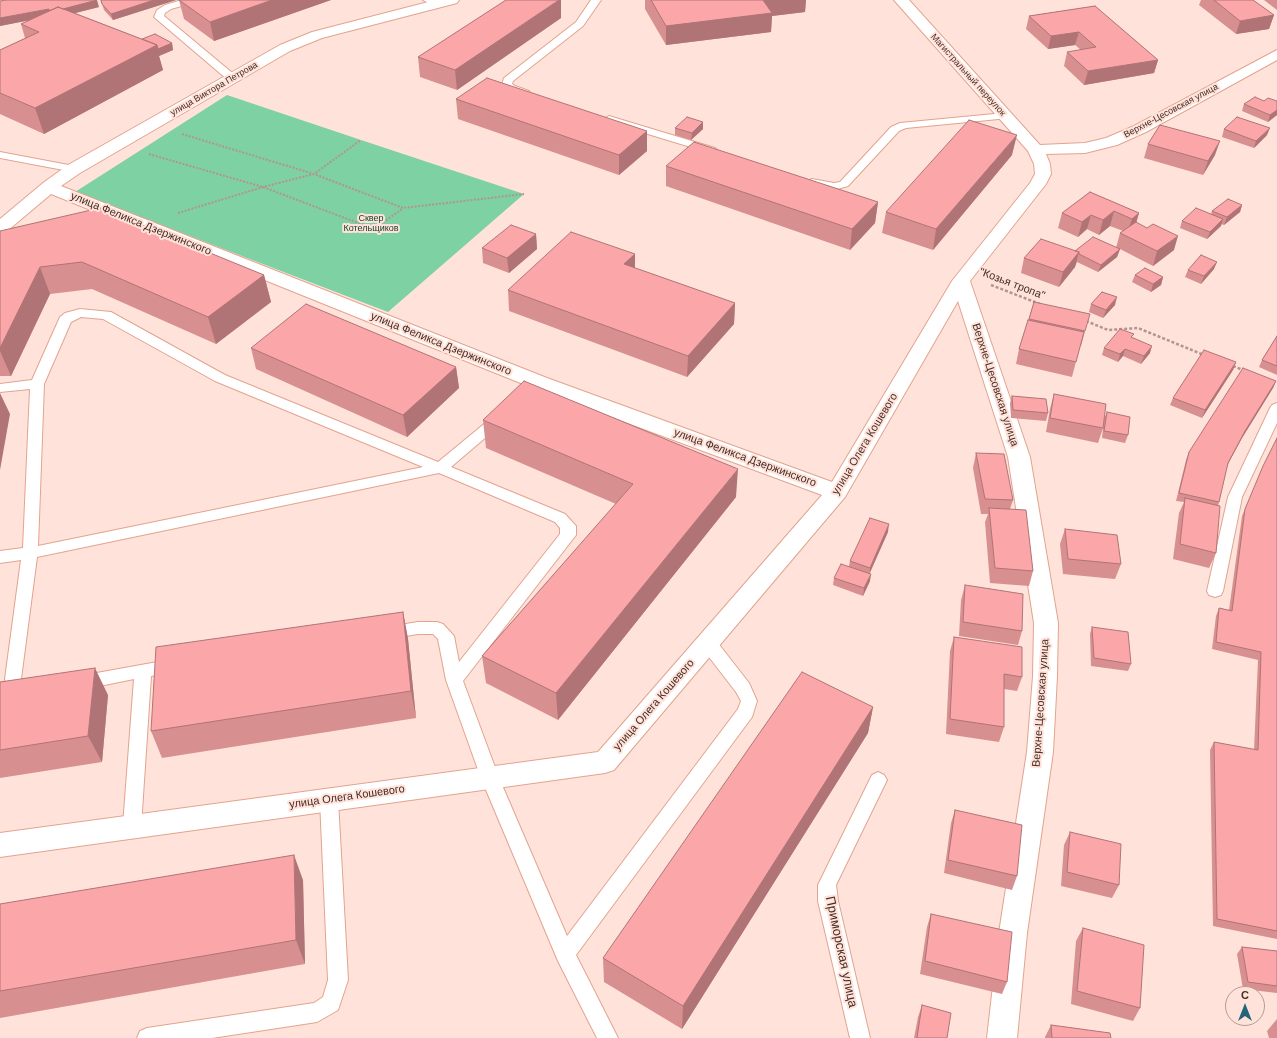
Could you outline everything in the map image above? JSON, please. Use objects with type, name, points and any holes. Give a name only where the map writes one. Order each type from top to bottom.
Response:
[{"type":"street","name":"улица Виктора Петрова","points":[[0,228],[49,187],[74,169],[285,48],[317,35],[431,2],[452,0]]},
{"type":"street","name":"Магистральный переулок","points":[[901,0],[1036,150]]},
{"type":"street","name":"Верхне-Цесовская улица","points":[[1036,150],[1085,148],[1111,142],[1140,129],[1277,54]]},
{"type":"street","name":"улица Олега Кошевого","points":[[0,845],[605,762],[838,492],[963,278],[1038,184],[1043,174],[1042,164],[1036,150]]},
{"type":"street","name":"улица Феликса Дзержинского","points":[[49,187],[534,388],[838,492]]},
{"type":"street","name":"Верхне-Цесовская улица","points":[[963,278],[1019,457],[1046,623],[1046,676],[1040,752],[1013,933],[1002,1038]]},
{"type":"lane","points":[[192,0],[168,7],[160,12],[159,17],[232,78]]},
{"type":"lane","points":[[534,95],[511,88],[507,85],[508,80],[580,24],[596,0]]},
{"type":"lane","points":[[799,178],[834,187],[844,184],[895,129],[904,125],[1005,116]]},
{"type":"lane","points":[[602,117],[723,154]]},
{"type":"lane","points":[[0,155],[74,169]]},
{"type":"lane","points":[[37,691],[15,691],[13,679],[30,553],[37,384],[65,320],[80,313],[106,314],[220,378],[560,518],[568,526],[568,535],[454,680]]},
{"type":"lane","points":[[0,388],[37,384]]},
{"type":"lane","points":[[0,557],[30,553],[440,468],[511,408]]},
{"type":"lane","points":[[1215,591],[1235,496],[1277,408]]},
{"type":"lane","points":[[371,635],[418,628],[437,628],[446,636],[454,680],[490,778],[565,954],[608,1038]]},
{"type":"lane","points":[[565,954],[746,712],[749,701],[743,688],[708,643]]},
{"type":"lane","points":[[68,685],[144,670],[191,663]]},
{"type":"lane","points":[[132,826],[144,670]]},
{"type":"lane","name":"Приморская улица","points":[[860,1038],[828,901],[827,885],[878,780]]},
{"type":"lane","points":[[147,1038],[317,1012],[331,1003],[338,980],[329,800]]},
{"type":"path","points":[[179,133],[314,174],[402,208],[524,194]]},
{"type":"path","points":[[141,224],[263,187],[314,174],[361,140]]},
{"type":"path","points":[[147,153],[263,187],[374,230],[402,208]]},
{"type":"path","name":"\"Козья тропа\"","points":[[963,278],[1041,304]]},
{"type":"path","points":[[1086,321],[1108,330],[1138,328],[1211,358]]},
{"type":"path","points":[[1226,363],[1248,372]]},
{"type":"green space","name":"Сквер Котельщиков","points":[[227,95],[524,194],[388,312],[75,192]]},
{"type":"building","points":[[97,0],[63,9],[58,7],[49,11],[49,9],[0,18],[0,1]]},
{"type":"building","points":[[101,0],[154,0],[111,14],[102,4]]},
{"type":"building","points":[[179,0],[272,0],[210,22]]},
{"type":"building","points":[[506,0],[559,0],[455,70],[418,57]]},
{"type":"building","points":[[651,0],[763,0],[772,13],[666,26]]},
{"type":"building","points":[[1214,0],[1253,0],[1274,15],[1240,21]]},
{"type":"building","points":[[1095,6],[1158,60],[1088,71],[1067,52],[1096,47],[1079,32],[1051,36],[1029,16]]},
{"type":"building","points":[[58,7],[157,45],[35,108],[0,93],[0,50],[39,32],[21,24]]},
{"type":"building","points":[[155,34],[172,43],[158,49],[157,45],[142,39]]},
{"type":"building","points":[[487,78],[647,131],[619,155],[456,99]]},
{"type":"building","points":[[1255,97],[1264,101],[1268,98],[1277,101],[1277,110],[1270,115],[1244,104]]},
{"type":"building","points":[[687,117],[703,122],[692,133],[675,128]]},
{"type":"building","points":[[1237,117],[1270,128],[1256,141],[1224,129]]},
{"type":"building","points":[[969,120],[1017,135],[936,229],[886,212]]},
{"type":"building","points":[[1160,125],[1220,141],[1208,161],[1148,144]]},
{"type":"building","points":[[694,142],[878,202],[852,229],[666,166]]},
{"type":"building","points":[[1090,192],[1139,213],[1132,219],[1114,211],[1103,220],[1091,215],[1082,222],[1062,213]]},
{"type":"building","points":[[1228,199],[1242,205],[1227,217],[1212,211]]},
{"type":"building","points":[[100,208],[264,275],[208,317],[82,262],[40,267],[0,348],[0,231]]},
{"type":"building","points":[[1196,208],[1223,219],[1210,232],[1182,221]]},
{"type":"building","points":[[1136,222],[1147,228],[1153,224],[1178,236],[1157,251],[1120,233]]},
{"type":"building","points":[[511,225],[536,234],[507,258],[482,248]]},
{"type":"building","points":[[571,232],[635,254],[624,264],[735,303],[688,356],[508,290]]},
{"type":"building","points":[[1093,237],[1120,249],[1101,265],[1075,251]]},
{"type":"building","points":[[1041,239],[1079,252],[1063,272],[1024,258]]},
{"type":"building","points":[[1201,255],[1217,262],[1204,276],[1188,270]]},
{"type":"building","points":[[1145,268],[1163,277],[1153,284],[1135,275]]},
{"type":"building","points":[[1102,292],[1117,297],[1106,310],[1091,304]]},
{"type":"building","points":[[1034,302],[1090,314],[1085,331],[1029,319]]},
{"type":"building","points":[[306,304],[456,367],[403,415],[251,348]]},
{"type":"building","points":[[1028,320],[1084,332],[1076,362],[1019,349]]},
{"type":"building","points":[[1120,329],[1134,334],[1131,337],[1152,346],[1144,356],[1125,349],[1120,354],[1104,348]]},
{"type":"building","points":[[1277,336],[1277,366],[1262,360]]},
{"type":"building","points":[[1204,350],[1236,362],[1205,410],[1173,398]]},
{"type":"building","points":[[1243,368],[1276,381],[1245,431],[1228,463],[1219,502],[1179,493],[1189,452]]},
{"type":"building","points":[[524,381],[738,469],[556,693],[482,656],[633,484],[483,420]]},
{"type":"building","points":[[1054,394],[1106,404],[1103,428],[1050,418]]},
{"type":"building","points":[[1012,396],[1046,399],[1048,413],[1013,410]]},
{"type":"building","points":[[1107,412],[1130,417],[1128,435],[1104,431]]},
{"type":"building","points":[[1277,438],[1277,931],[1217,919],[1214,742],[1258,750],[1261,652],[1216,642],[1219,608],[1232,611],[1245,509],[1263,466]]},
{"type":"building","points":[[976,453],[1004,454],[1013,500],[985,499]]},
{"type":"building","points":[[1185,498],[1220,506],[1216,553],[1180,544]]},
{"type":"building","points":[[989,508],[1026,510],[1033,571],[995,568]]},
{"type":"building","points":[[870,518],[889,524],[870,568],[850,561]]},
{"type":"building","points":[[1065,529],[1117,535],[1121,564],[1068,559]]},
{"type":"building","points":[[841,564],[871,574],[864,588],[834,578]]},
{"type":"building","points":[[965,585],[1023,594],[1022,631],[963,622]]},
{"type":"building","points":[[403,612],[411,691],[151,731],[156,647]]},
{"type":"building","points":[[1092,627],[1128,632],[1131,664],[1094,658]]},
{"type":"building","points":[[954,637],[1022,647],[1022,677],[1004,674],[1004,727],[950,719]]},
{"type":"building","points":[[95,668],[88,736],[0,750],[0,682]]},
{"type":"building","points":[[802,672],[873,707],[683,1006],[603,958]]},
{"type":"building","points":[[955,810],[1022,825],[1017,876],[948,860]]},
{"type":"building","points":[[1070,832],[1121,844],[1119,885],[1067,872]]},
{"type":"building","points":[[294,855],[296,940],[0,991],[0,904]]},
{"type":"building","points":[[931,914],[1012,932],[1007,982],[925,961]]},
{"type":"building","points":[[1083,928],[1144,945],[1140,1008],[1077,991]]},
{"type":"building","points":[[1242,947],[1277,951],[1277,986],[1248,982]]},
{"type":"building","points":[[922,1005],[951,1013],[947,1038],[917,1038]]},
{"type":"building","points":[[1051,1025],[1110,1033],[1111,1038],[1052,1038]]}]
